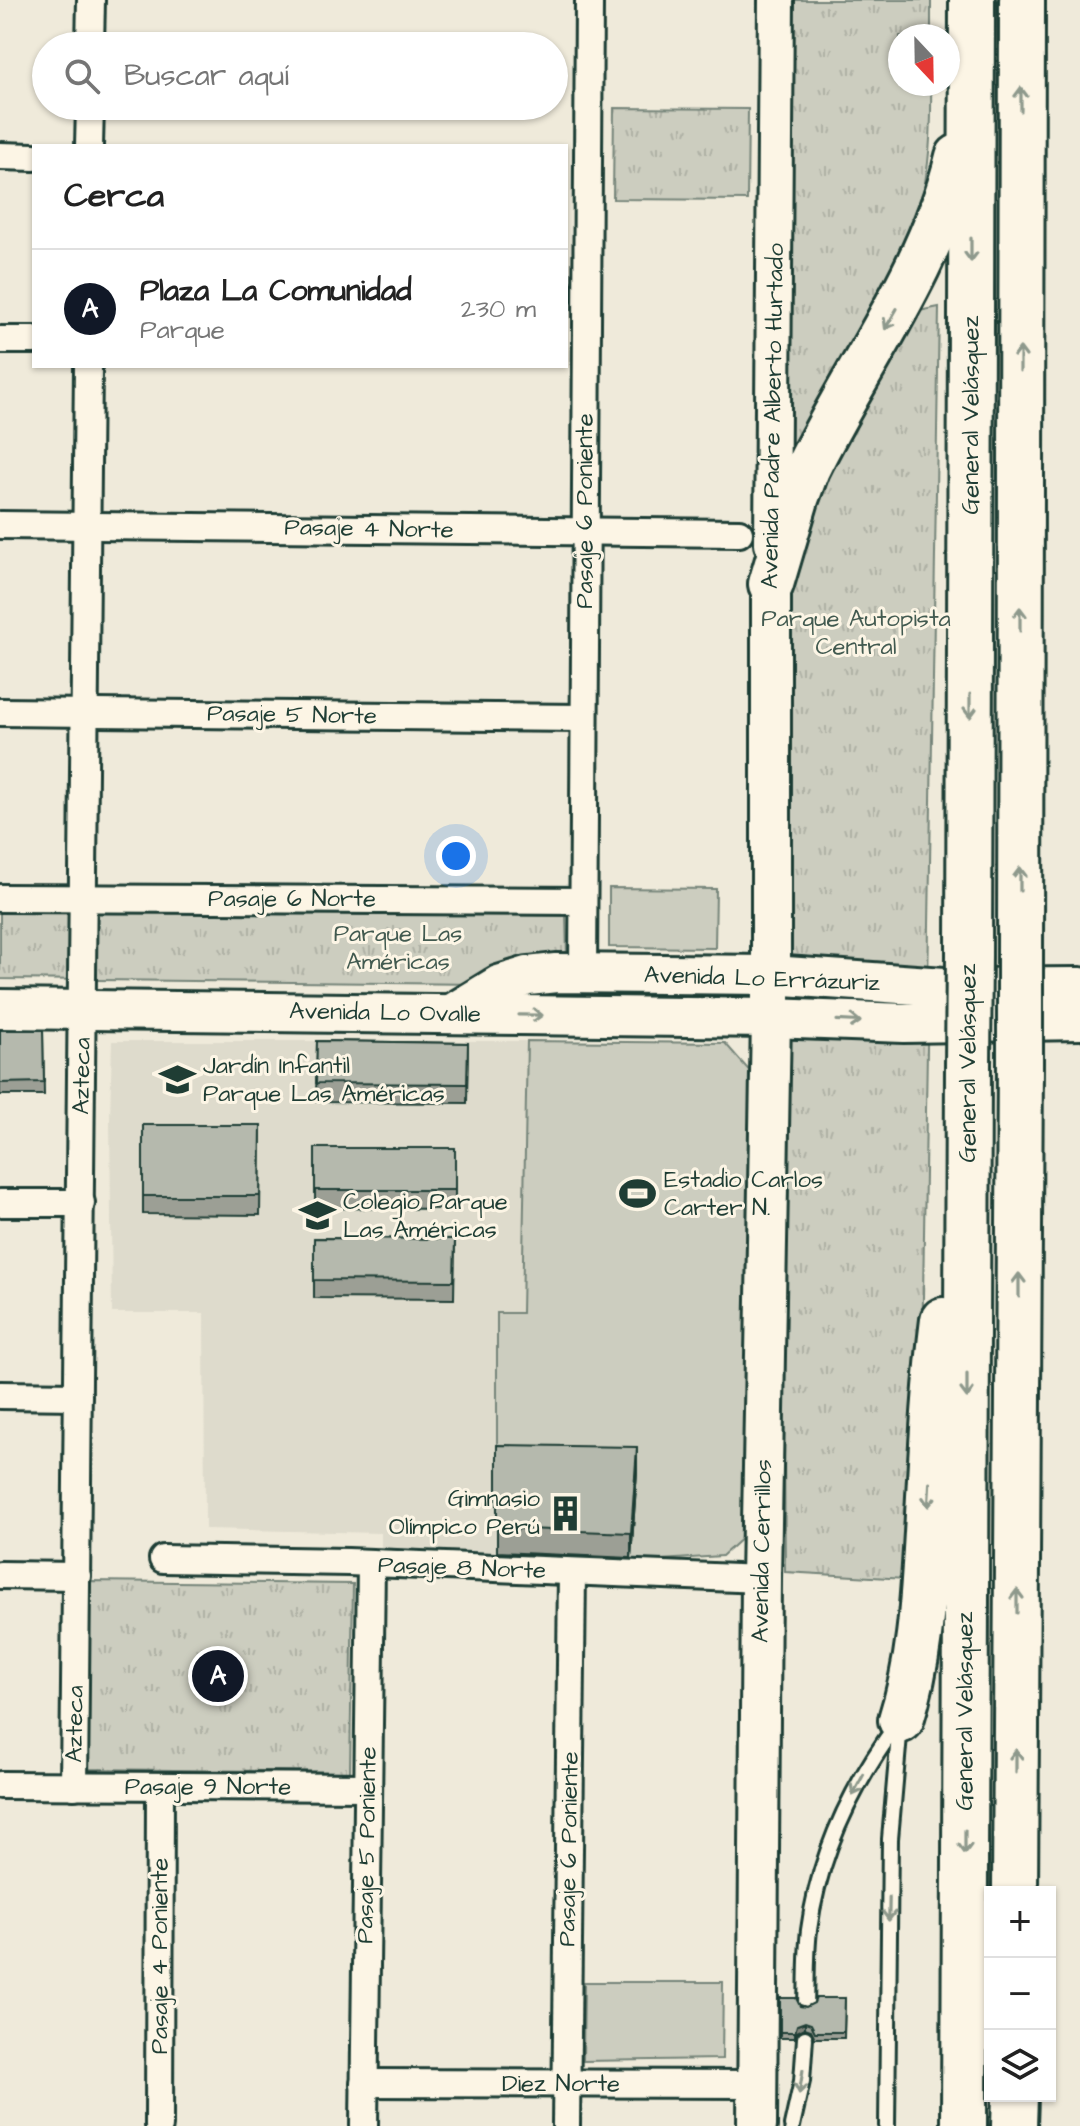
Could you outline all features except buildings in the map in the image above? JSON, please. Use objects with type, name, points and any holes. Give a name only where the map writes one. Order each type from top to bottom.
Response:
[{"type":"highway","name":"General Velásquez","points":[[964,2126],[972,0]]},
{"type":"highway","name":"General Velásquez","points":[[1015,1886],[1022,0]]},
{"type":"highway","points":[[771,584],[807,469],[902,300],[939,219],[953,177],[972,88]]},
{"type":"highway","points":[[901,1720],[914,1677],[920,1642],[936,1376],[949,1275],[968,1168]]},
{"type":"highway","points":[[1014,2126],[1015,2102]]},
{"type":"main road","name":"Avenida Padre Alberto Hurtado","points":[[771,584],[771,975]]},
{"type":"main road","name":"Avenida Lo Errázuriz","points":[[453,1013],[499,985],[528,976],[556,973],[771,975],[959,988],[1080,987]]},
{"type":"main road","name":"Avenida Cerrillos","points":[[757,2126],[761,1579],[771,975]]},
{"type":"main road","name":"Avenida Lo Ovalle","points":[[0,1009],[771,1018]]},
{"type":"main road","name":"Avenida Lo Errázuriz","points":[[771,1018],[904,1023],[1080,1020]]},
{"type":"street","points":[[90,32],[91,0]]},
{"type":"street","name":"Pasaje 6 Poniente","points":[[583,973],[585,531],[576,344],[577,162],[589,0]]},
{"type":"street","name":"Avenida Padre Alberto Hurtado","points":[[771,584],[776,0]]},
{"type":"street","points":[[89,144],[90,120]]},
{"type":"street","points":[[0,156],[32,157]]},
{"type":"street","points":[[0,340],[32,340]]},
{"type":"street","name":"Azteca","points":[[74,1786],[88,368]]},
{"type":"street","name":"Pasaje 4 Norte","points":[[0,525],[739,533]]},
{"type":"street","name":"Pasaje 5 Norte","points":[[0,712],[584,718]]},
{"type":"street","name":"Pasaje 6 Norte","points":[[0,898],[583,901]]},
{"type":"street","points":[[0,1203],[81,1203]]},
{"type":"street","points":[[0,1395],[78,1396]]},
{"type":"street","name":"Pasaje 8 Norte","points":[[163,1559],[761,1579]]},
{"type":"street","name":"Pasaje 5 Poniente","points":[[364,2126],[371,1564]]},
{"type":"street","name":"Pasaje 6 Poniente","points":[[566,2126],[572,1572]]},
{"type":"street","points":[[0,1575],[77,1576]]},
{"type":"street","name":"Pasaje 9 Norte","points":[[0,1785],[368,1787]]},
{"type":"street","name":"Pasaje 4 Poniente","points":[[159,2126],[160,1787]]},
{"type":"street","name":"Diez Norte","points":[[364,2083],[758,2084]]},
{"type":"lane","points":[[806,2004],[809,1929],[825,1862],[849,1800],[901,1720]]},
{"type":"lane","points":[[887,2126],[890,1839],[901,1720]]},
{"type":"lane","points":[[792,2126],[802,2081],[805,2038]]},
{"type":"shaded area","points":[[112,1041],[527,1041],[522,1314],[497,1313],[497,1555],[381,1553],[381,1533],[205,1529],[204,1313],[112,1313]]},
{"type":"green space","points":[[791,0],[931,0],[931,24],[888,24],[888,96],[931,96],[930,144],[916,221],[909,240],[783,477]]},
{"type":"green space","points":[[614,108],[748,109],[747,200],[613,199]]},
{"type":"green space","name":"Parque Autopista Central","points":[[939,307],[921,1420],[906,1579],[785,1572],[778,668],[794,537],[914,312]]},
{"type":"green space","points":[[609,888],[716,889],[715,948],[609,947]]},
{"type":"green space","name":"Parque Las Américas","points":[[0,909],[566,914],[567,959],[482,984],[0,979]]},
{"type":"green space","name":"Estadio Carlos Carter N.","points":[[527,1041],[725,1043],[754,1076],[745,1535],[722,1556],[630,1562],[637,1471],[497,1469],[497,1313],[522,1313]]},
{"type":"green space","points":[[87,1581],[353,1584],[350,1772],[83,1769]]},
{"type":"green space","points":[[584,1982],[723,1982],[722,2059],[583,2061]]},
{"type":"place","name":"Jardín Infantil Parque Las Américas","points":[[177,1080]]},
{"type":"place","name":"Estadio Carlos Carter N.","points":[[638,1194]]},
{"type":"place","name":"Colegio Parque Las Américas","points":[[317,1216]]},
{"type":"place","name":"Gimnasio Olímpico Perú","points":[[566,1513]]},
{"type":"place","name":"Plaza La Comunidad","points":[[218,1676]]}]
